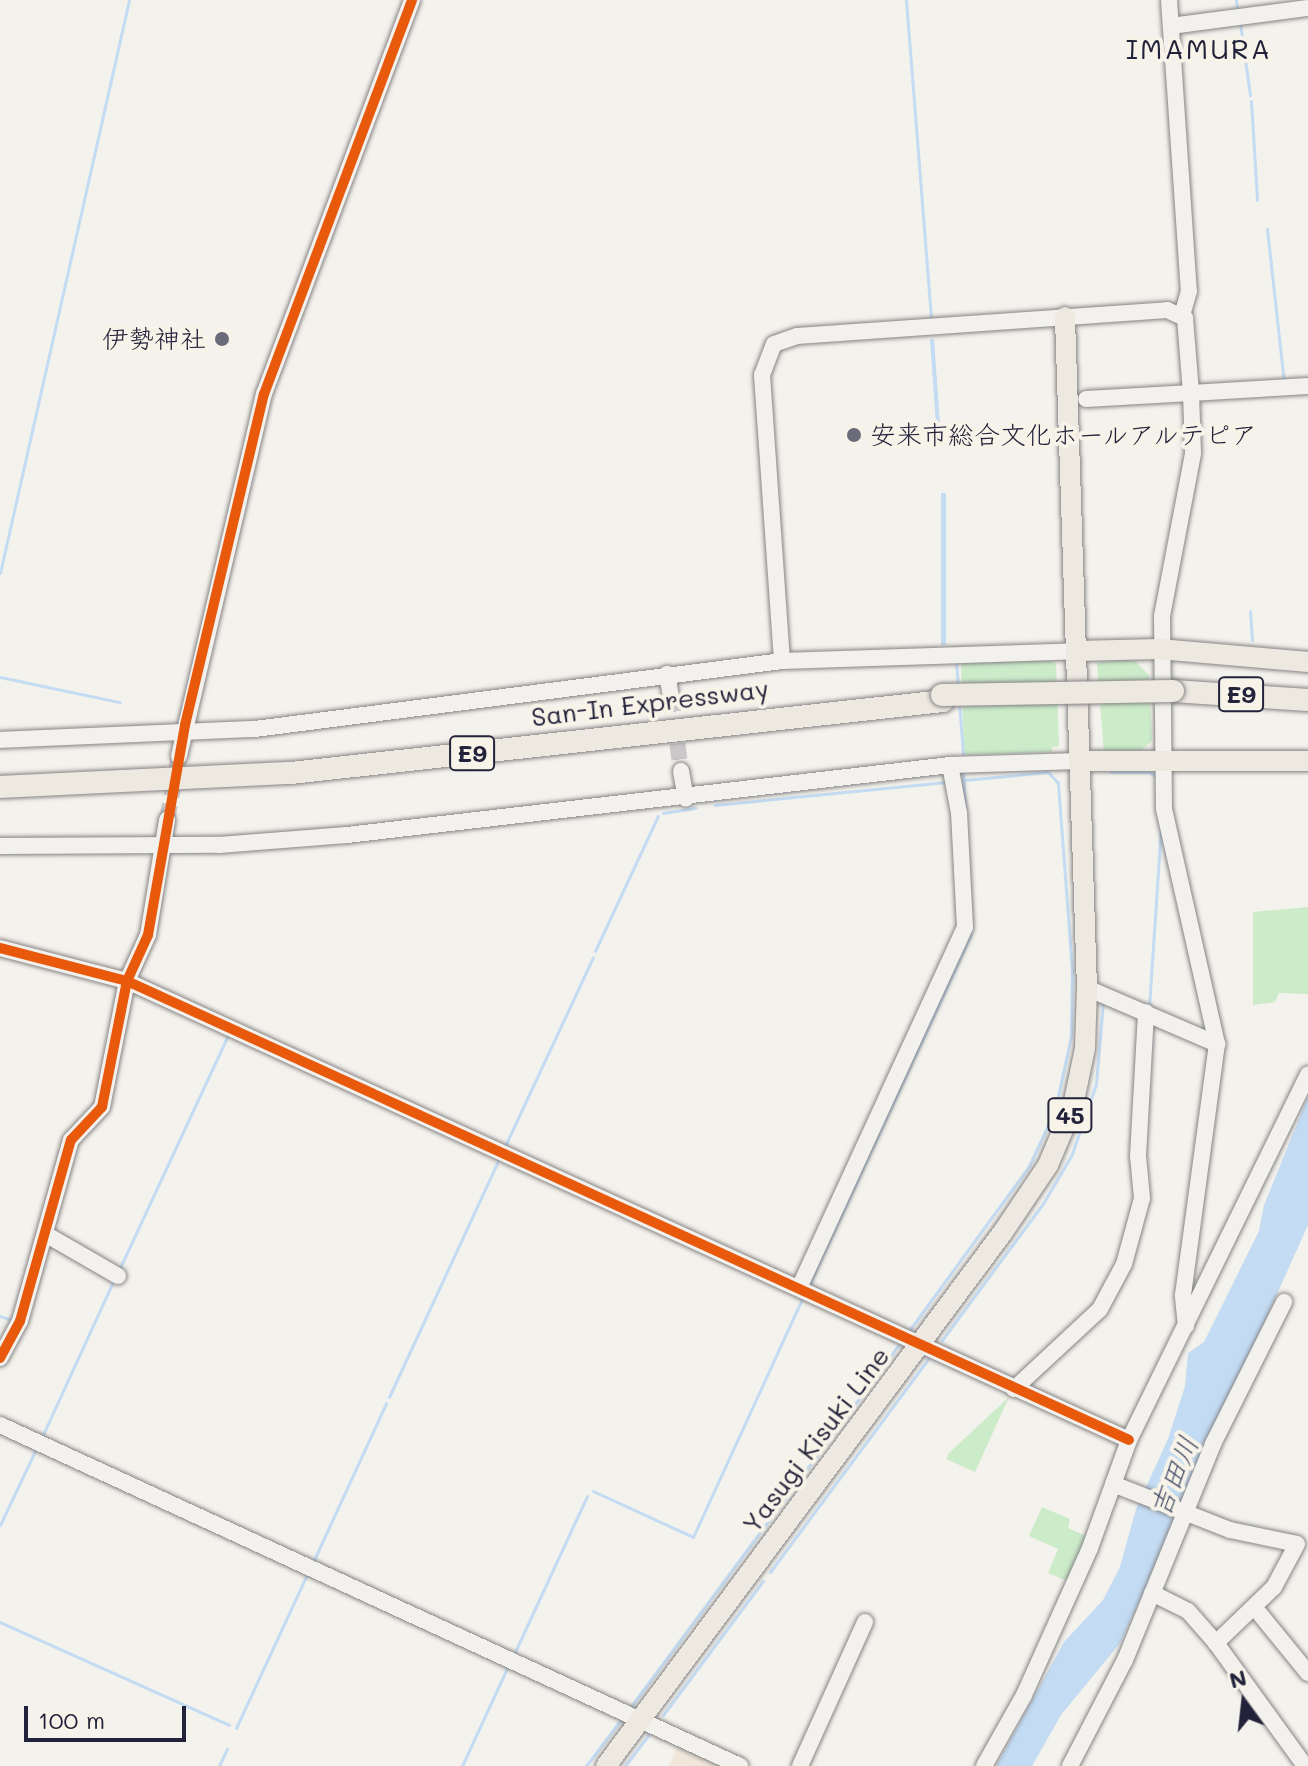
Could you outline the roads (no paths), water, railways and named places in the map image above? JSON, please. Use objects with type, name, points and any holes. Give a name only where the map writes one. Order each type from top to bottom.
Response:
[{"type":"highway","name":"San-In Expressway","points":[[0,780],[290,766],[943,698],[1173,695],[1308,703]]},
{"type":"highway","name":"San-In Expressway","points":[[0,787],[291,773],[943,698]]},
{"type":"main road","name":"Yasugi Kisuki Line","points":[[606,1766],[1019,1208],[1059,1141],[1080,1079],[1087,988],[1065,317]]},
{"type":"main road","points":[[1076,651],[1159,649],[1308,662]]},
{"type":"main road","points":[[1079,761],[1308,761]]},
{"type":"street","points":[[179,756],[264,394],[412,0]]},
{"type":"street","points":[[1169,0],[1189,291],[1175,313]]},
{"type":"street","points":[[1171,26],[1308,8]]},
{"type":"street","points":[[782,661],[762,375],[770,348],[797,336],[1065,317],[1175,313],[1188,326],[1193,453],[1159,649],[1162,760],[1166,820],[1217,1044],[1183,1295],[1186,1326]]},
{"type":"street","points":[[1086,399],[1308,386]]},
{"type":"street","points":[[0,740],[183,735],[375,716],[667,674],[782,661],[1076,651]]},
{"type":"street","points":[[667,674],[671,696]]},
{"type":"street","points":[[0,846],[162,846],[347,835],[686,799],[950,765],[1079,761]]},
{"type":"street","points":[[799,1288],[965,927],[959,813],[950,765]]},
{"type":"street","points":[[681,771],[686,799]]},
{"type":"street","points":[[0,1358],[20,1321],[47,1235],[71,1140],[102,1107],[127,981],[148,935],[167,820]]},
{"type":"street","points":[[0,948],[127,981],[1129,1440]]},
{"type":"street","points":[[1087,988],[1217,1044]]},
{"type":"street","points":[[1014,1389],[1100,1309],[1124,1264],[1142,1198],[1138,1156],[1146,1012]]},
{"type":"street","points":[[984,1766],[1024,1695],[1116,1485],[1129,1440],[1308,1074]]},
{"type":"street","points":[[47,1235],[118,1276]]},
{"type":"street","points":[[1070,1766],[1125,1660],[1213,1444],[1284,1302]]},
{"type":"street","points":[[0,1425],[740,1766]]},
{"type":"street","points":[[1116,1485],[1230,1530],[1302,1545],[1274,1587],[1216,1643]]},
{"type":"street","points":[[1152,1593],[1188,1611],[1216,1643],[1306,1765]]},
{"type":"street","points":[[1255,1608],[1308,1673]]},
{"type":"street","points":[[800,1766],[865,1622]]},
{"type":"water","points":[[930,339],[934,339],[940,423],[936,423]]},
{"type":"water","points":[[941,493],[946,493],[946,645],[941,645]]},
{"type":"water","name":"吉田川","points":[[1308,1097],[1308,1225],[1121,1642],[1061,1715],[1032,1766],[996,1766],[1064,1642],[1103,1600],[1120,1567],[1136,1509],[1168,1439],[1185,1386],[1188,1353],[1204,1342],[1259,1231],[1264,1205]]},
{"type":"waterway","points":[[0,573],[129,0]]},
{"type":"waterway","points":[[906,0],[931,318]]},
{"type":"waterway","points":[[1236,0],[1237,10]]},
{"type":"waterway","points":[[1240,23],[1250,95]]},
{"type":"waterway","points":[[1251,101],[1257,200]]},
{"type":"waterway","points":[[1267,229],[1284,383]]},
{"type":"waterway","points":[[1250,611],[1252,640]]},
{"type":"waterway","points":[[956,662],[958,687]]},
{"type":"waterway","points":[[0,677],[119,702]]},
{"type":"waterway","points":[[959,702],[963,754]]},
{"type":"waterway","points":[[963,770],[965,807]]},
{"type":"waterway","points":[[908,1332],[1029,1166],[1055,1110],[1071,1036],[1072,970],[1058,783],[1048,772],[964,780]]},
{"type":"waterway","points":[[1111,772],[1149,772],[1156,777]]},
{"type":"waterway","points":[[715,805],[944,782]]},
{"type":"waterway","points":[[663,813],[696,808]]},
{"type":"waterway","points":[[595,951],[658,816]]},
{"type":"waterway","points":[[1149,1007],[1161,827]]},
{"type":"waterway","points":[[810,1283],[971,934]]},
{"type":"waterway","points":[[505,1146],[593,957]]},
{"type":"waterway","points":[[942,1340],[1044,1202],[1072,1154],[1096,1084],[1103,1003]]},
{"type":"waterway","points":[[118,1272],[228,1035]]},
{"type":"waterway","points":[[389,1397],[499,1159]]},
{"type":"waterway","points":[[41,1439],[113,1282]]},
{"type":"waterway","points":[[593,1491],[693,1537],[803,1297]]},
{"type":"waterway","points":[[0,1316],[14,1321]]},
{"type":"waterway","points":[[629,1709],[901,1342]]},
{"type":"waterway","points":[[770,1572],[929,1358]]},
{"type":"waterway","points":[[313,1562],[386,1403]]},
{"type":"waterway","points":[[0,1525],[36,1449]]},
{"type":"waterway","points":[[514,1654],[587,1496]]},
{"type":"waterway","points":[[236,1728],[308,1572]]},
{"type":"waterway","points":[[663,1715],[763,1581]]},
{"type":"waterway","points":[[0,1622],[229,1725]]},
{"type":"waterway","points":[[462,1766],[509,1664]]},
{"type":"waterway","points":[[586,1766],[622,1718]]},
{"type":"waterway","points":[[625,1766],[648,1735]]},
{"type":"waterway","points":[[219,1766],[227,1749]]},
{"type":"tunnel","points":[[671,696],[681,771]]},
{"type":"tunnel","points":[[167,820],[179,756]]},
{"type":"place","name":"伊勢神社","points":[[222,339]]},
{"type":"place","name":"安来市総合文化ホールアルテピア","points":[[854,435]]},
{"type":"district","name":"IMAMURA","points":[[1199,48]]}]
